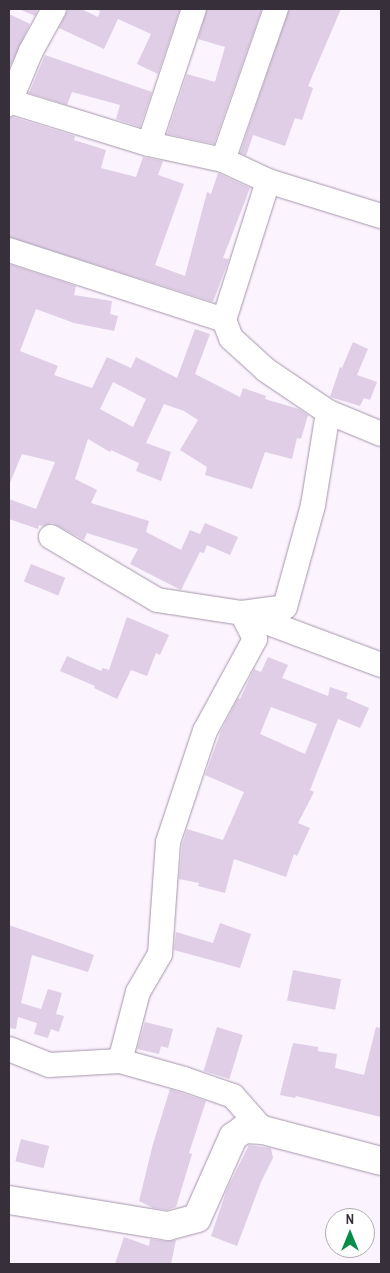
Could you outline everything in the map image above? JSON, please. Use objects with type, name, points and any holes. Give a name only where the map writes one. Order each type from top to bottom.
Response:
[{"type":"street","points":[[54,9],[31,51],[9,102],[149,144],[223,160],[268,182],[381,216]]},
{"type":"street","points":[[149,144],[194,9]]},
{"type":"street","points":[[223,160],[276,9]]},
{"type":"street","points":[[268,182],[224,320],[231,338],[266,370],[328,412],[381,434]]},
{"type":"street","points":[[9,250],[224,320]]},
{"type":"street","points":[[242,613],[285,607],[313,505],[328,412]]},
{"type":"street","points":[[51,537],[157,600],[242,613],[381,665]]},
{"type":"street","points":[[120,1061],[138,992],[160,954],[168,842],[205,731],[255,639],[242,613]]},
{"type":"street","points":[[9,1049],[49,1065],[120,1061],[184,1078],[234,1096],[263,1130]]},
{"type":"street","points":[[9,1200],[168,1226],[197,1218],[233,1137],[244,1130],[263,1130],[381,1161]]},
{"type":"building","points":[[19,9],[38,9],[35,16]]},
{"type":"building","points":[[68,9],[81,9],[98,17],[100,11],[94,9],[180,9],[158,74],[137,64],[151,34],[118,19],[104,49],[59,28]]},
{"type":"building","points":[[207,9],[262,9],[214,144],[167,134],[187,74],[215,82],[225,47],[198,39]]},
{"type":"building","points":[[289,9],[341,9],[308,86],[313,88],[302,120],[295,118],[285,146],[253,135],[246,156],[240,153]]},
{"type":"building","points":[[9,14],[30,24],[9,69]]},
{"type":"building","points":[[45,55],[152,92],[140,127],[116,119],[120,105],[72,92],[67,105],[29,93]]},
{"type":"building","points":[[9,117],[75,136],[74,140],[106,150],[101,168],[136,177],[143,157],[163,161],[158,175],[184,184],[155,265],[185,276],[207,192],[211,194],[218,173],[250,188],[223,258],[229,259],[213,302],[9,237]]},
{"type":"building","points":[[9,264],[76,286],[74,295],[112,301],[110,314],[118,316],[114,331],[74,323],[36,309],[20,351],[58,366],[54,375],[92,388],[107,357],[131,368],[136,357],[177,378],[195,329],[210,334],[195,374],[240,397],[243,388],[266,396],[265,399],[299,409],[308,415],[301,439],[297,438],[292,459],[265,452],[252,489],[205,475],[207,467],[180,450],[198,420],[184,411],[164,404],[146,443],[171,452],[161,481],[136,471],[139,463],[111,450],[110,452],[88,439],[75,479],[97,490],[91,503],[149,521],[146,532],[181,550],[190,530],[200,534],[205,523],[238,537],[230,555],[207,545],[204,553],[200,552],[181,590],[130,564],[138,549],[87,533],[84,540],[52,523],[43,526],[39,525],[38,529],[9,519],[9,499],[36,509],[55,462],[22,454],[9,485]],"holes":[[[113,382],[146,399],[133,427],[100,409]]]},
{"type":"building","points":[[353,342],[368,349],[357,375],[377,382],[370,400],[364,398],[360,406],[330,397],[340,367],[342,368]]},
{"type":"building","points":[[31,564],[65,578],[58,595],[24,582]]},
{"type":"building","points":[[127,617],[169,635],[160,655],[156,653],[147,676],[131,670],[117,699],[94,688],[95,686],[60,671],[67,656],[101,671],[103,668],[109,670]]},
{"type":"building","points":[[268,657],[288,665],[282,678],[328,696],[330,687],[348,693],[346,698],[369,708],[360,728],[338,719],[310,790],[314,792],[298,823],[310,828],[297,856],[294,854],[286,877],[234,859],[225,893],[198,886],[199,883],[179,879],[182,845],[187,829],[223,840],[244,792],[205,775],[221,731],[238,698],[240,699],[254,669],[261,672]],"holes":[[[271,707],[317,724],[305,754],[260,734]]]},
{"type":"building","points":[[220,923],[251,934],[240,968],[174,950],[176,932],[213,943]]},
{"type":"building","points":[[9,925],[94,955],[88,972],[32,955],[21,1003],[41,1009],[48,989],[62,993],[56,1014],[64,1016],[59,1032],[51,1029],[48,1038],[34,1034],[37,1023],[18,1017],[16,1029],[9,1028]]},
{"type":"building","points":[[293,970],[341,979],[335,1010],[287,1000]]},
{"type":"building","points":[[145,1022],[173,1029],[168,1048],[161,1046],[159,1054],[137,1049]]},
{"type":"building","points":[[217,1027],[243,1035],[229,1079],[204,1071]]},
{"type":"building","points":[[376,1027],[381,1028],[381,1117],[296,1096],[295,1098],[280,1095],[293,1043],[318,1047],[318,1051],[337,1054],[335,1068],[364,1075]]},
{"type":"building","points":[[170,1089],[206,1101],[189,1153],[192,1154],[176,1207],[167,1210],[153,1208],[139,1201],[153,1144]]},
{"type":"building","points":[[21,1139],[49,1146],[44,1168],[15,1161]]},
{"type":"building","points":[[249,1145],[271,1148],[273,1158],[261,1182],[237,1246],[211,1236],[227,1189]]},
{"type":"building","points":[[124,1237],[149,1246],[150,1239],[176,1240],[171,1264],[115,1264]]}]
